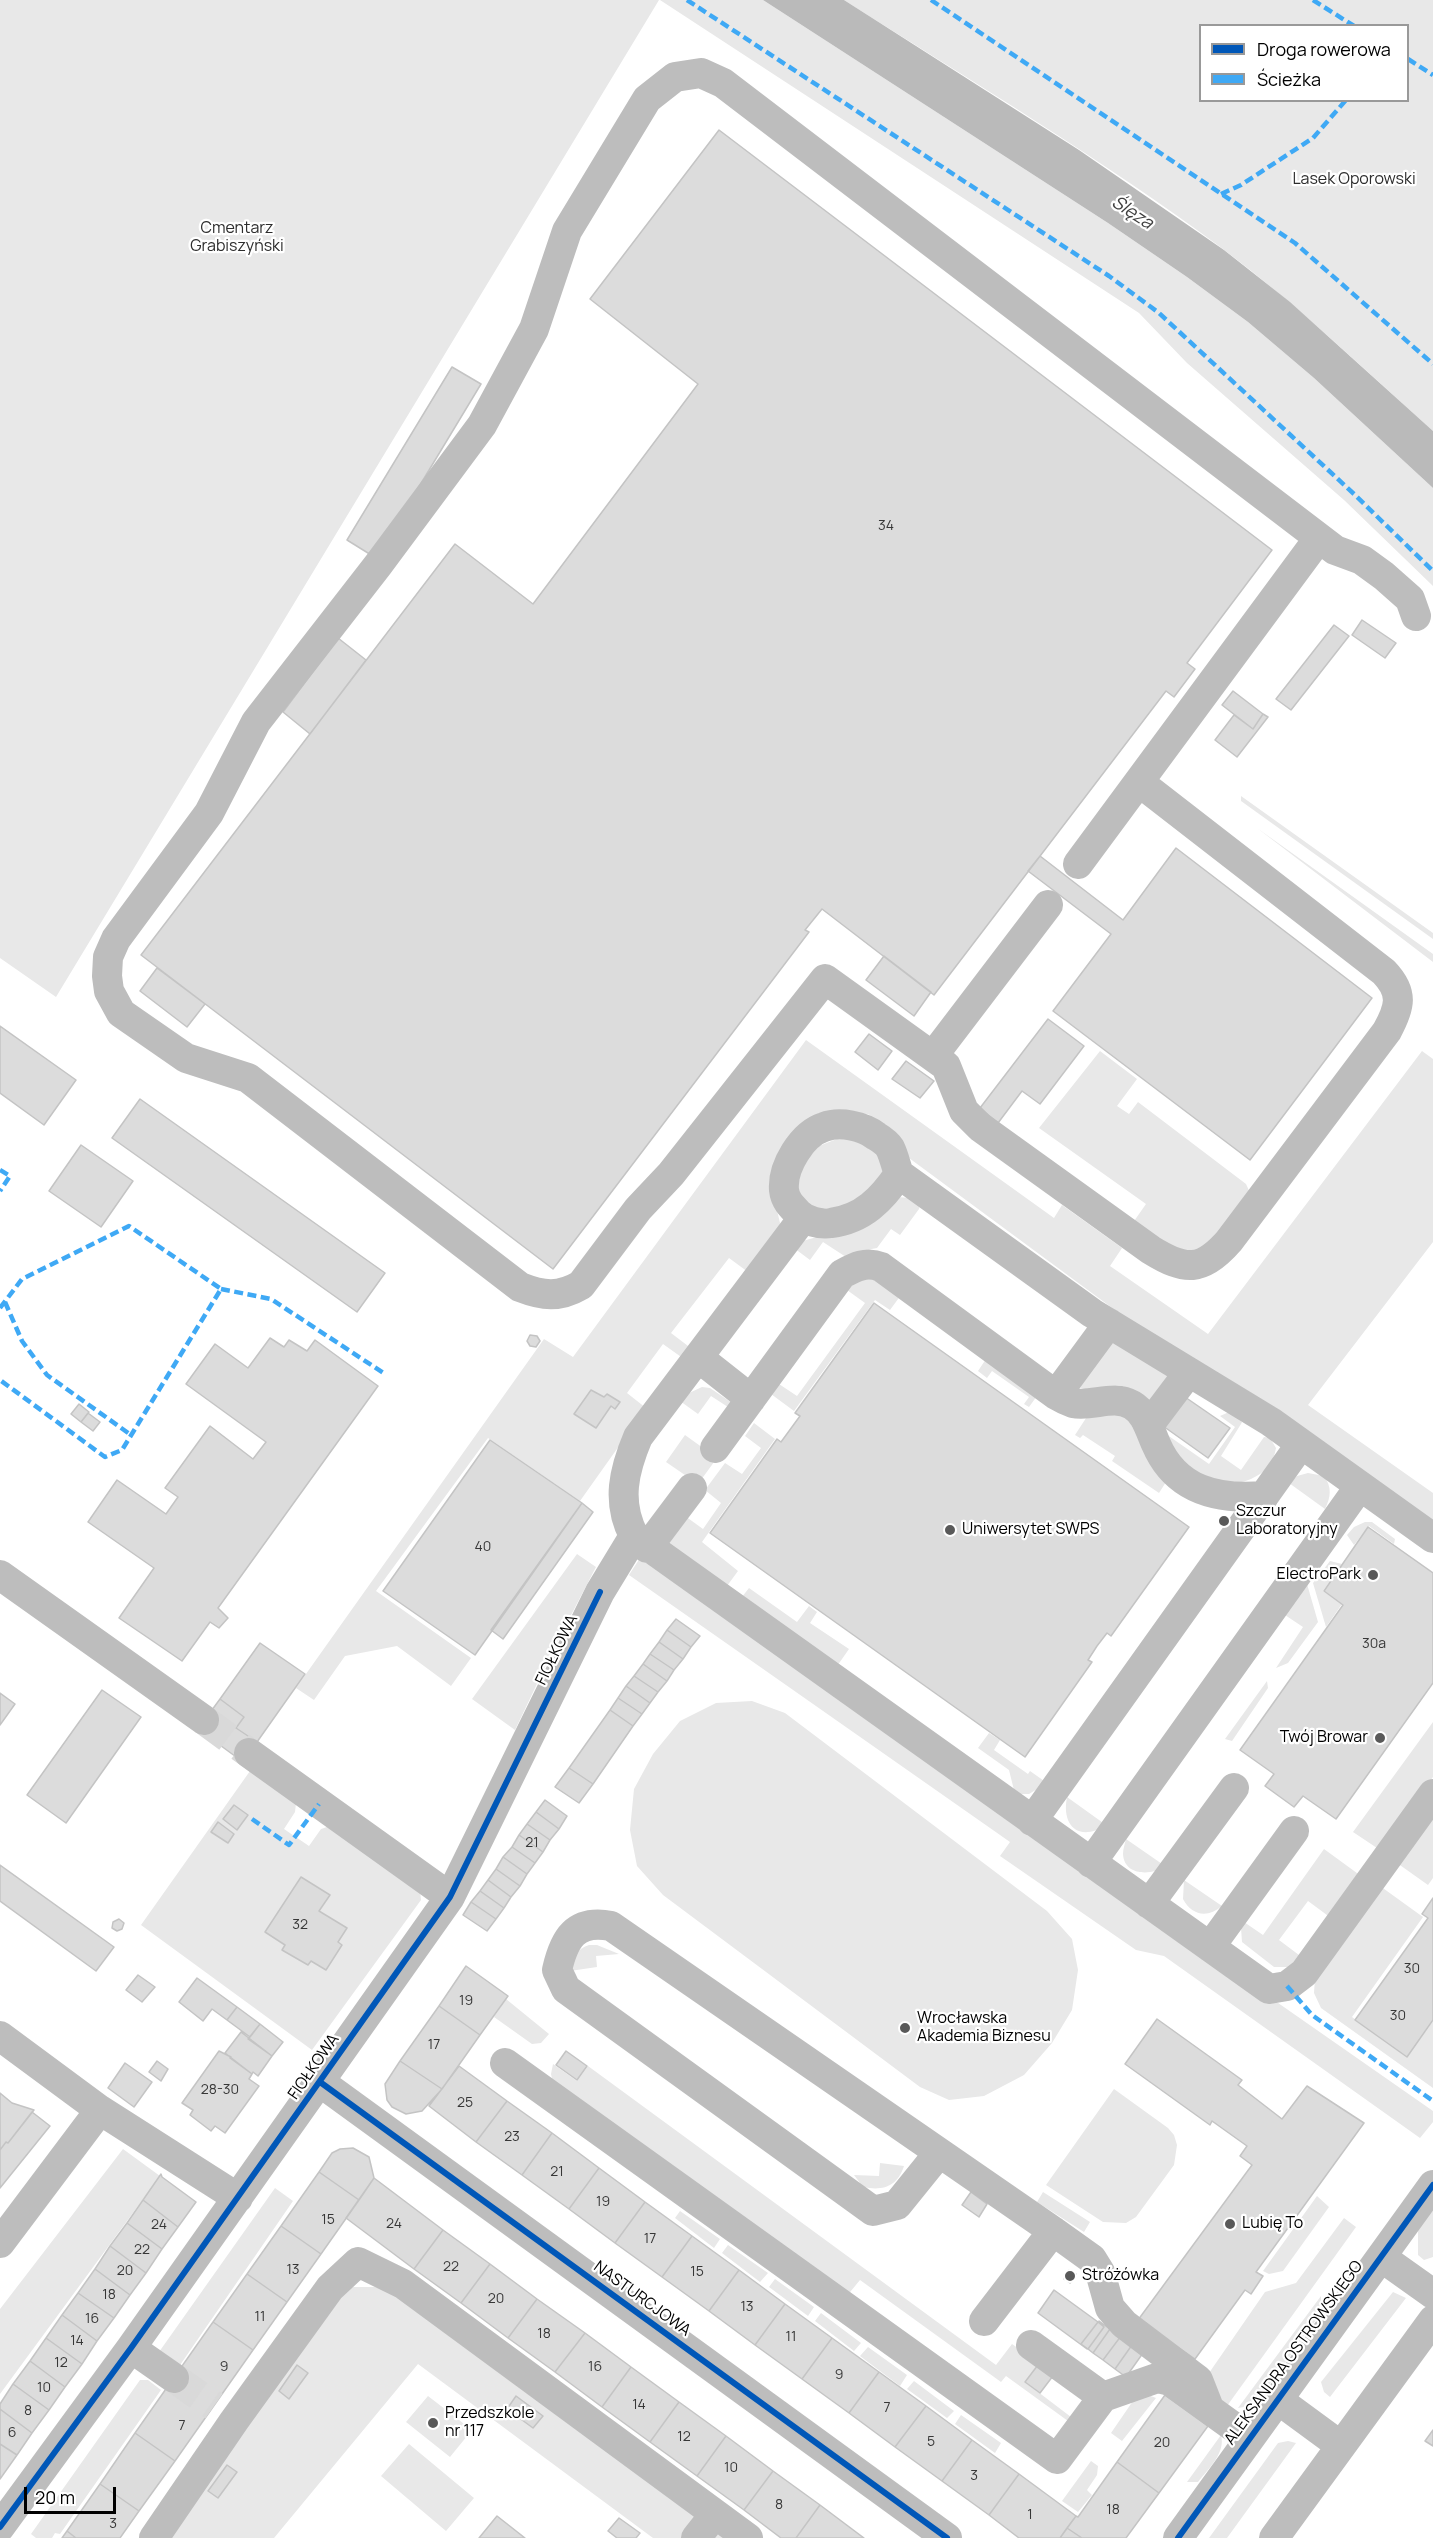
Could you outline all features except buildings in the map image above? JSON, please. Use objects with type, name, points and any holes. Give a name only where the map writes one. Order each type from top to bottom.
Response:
[{"type":"street","points":[[1139,782],[1384,972],[1396,985],[1398,1000],[1395,1016],[1387,1031],[1230,1241],[1216,1256],[1195,1265],[1178,1264],[1157,1254],[980,1127],[964,1111],[946,1066],[825,979],[671,1174],[638,1209],[581,1285],[570,1292],[553,1296],[520,1287],[249,1078],[180,1055],[121,1013],[109,991],[106,967],[116,939],[209,813],[256,722],[378,565],[482,425],[534,329],[567,231],[647,99],[675,77],[701,73],[723,83],[1327,544],[1350,575],[1399,612],[1425,623]]},
{"type":"street","points":[[1078,864],[1139,782],[1327,544]]},
{"type":"street","points":[[933,1056],[1048,905]]},
{"type":"street","points":[[899,1174],[885,1195],[865,1212],[841,1222],[824,1225],[803,1218],[789,1204],[784,1189],[793,1156],[805,1140],[824,1126],[847,1125],[868,1130],[890,1146],[899,1174],[1109,1323],[1301,1443],[1433,1538]]},
{"type":"street","points":[[803,1218],[639,1437],[627,1463],[624,1492],[625,1520],[640,1542],[1269,1989],[1287,1986],[1297,1980],[1433,1794]]},
{"type":"street","points":[[715,1448],[842,1274],[872,1263],[881,1267],[1056,1395],[1074,1403],[1110,1399],[1133,1406],[1149,1425],[1156,1446],[1168,1465],[1186,1482],[1199,1490],[1239,1498],[1264,1496]]},
{"type":"street","points":[[1056,1395],[1109,1323]]},
{"type":"street","points":[[699,1358],[750,1399]]},
{"type":"street","points":[[1149,1425],[1189,1372]]},
{"type":"street","points":[[1032,1821],[1301,1443]]},
{"type":"street","points":[[1091,1863],[1360,1486]]},
{"type":"street","name":"FIOŁKOWA","points":[[0,2527],[131,2348],[450,1897],[600,1592],[640,1542],[692,1488]]},
{"type":"street","points":[[0,1575],[204,1720]]},
{"type":"street","points":[[249,1753],[450,1897]]},
{"type":"street","points":[[1149,1904],[1234,1788]]},
{"type":"street","points":[[1210,1947],[1294,1831]]},
{"type":"street","points":[[939,2153],[897,2205],[873,2211],[566,1989],[557,1970],[567,1941],[577,1930],[589,1924],[611,1926],[1053,2230],[1092,2259],[1100,2272],[1110,2308],[1198,2380],[1209,2408]]},
{"type":"street","points":[[0,2036],[100,2110],[238,2198]]},
{"type":"street","points":[[505,2063],[1057,2459],[1103,2397],[1148,2381],[1164,2378],[1249,2438]]},
{"type":"street","name":"NASTURCJOWA","points":[[320,2082],[947,2538]]},
{"type":"street","points":[[0,2242],[100,2110]]},
{"type":"street","name":"ALEKSANDRA OSTROWSKIEGO","points":[[1178,2538],[1433,2185]]},
{"type":"street","points":[[984,2321],[1053,2230]]},
{"type":"street","points":[[1381,2257],[1433,2294]]},
{"type":"street","points":[[154,2538],[224,2413],[330,2288],[358,2262],[403,2284],[748,2538]]},
{"type":"street","points":[[1274,2538],[1433,2320]]},
{"type":"street","points":[[1031,2344],[1103,2397]]},
{"type":"street","points":[[131,2348],[174,2378]]},
{"type":"street","points":[[1277,2399],[1341,2446]]},
{"type":"street","points":[[696,2538],[715,2514]]},
{"type":"green space","name":"Cmentarz Grabiszyński","points":[[0,0],[659,0],[56,997],[0,958]]},
{"type":"green space","points":[[660,0],[763,0],[1108,223],[1248,322],[1314,378],[1433,488],[1433,586],[1344,500],[1187,363],[1139,313]]},
{"type":"green space","name":"Lasek Oporowski","points":[[844,0],[1433,0],[1433,431],[1304,315],[1223,249],[1131,184]]},
{"type":"green space","points":[[1241,796],[1433,933],[1433,939],[1241,801]]},
{"type":"green space","points":[[1257,828],[1433,954],[1433,962]]},
{"type":"green space","points":[[806,1040],[1054,1218],[1062,1205],[1122,1248],[1110,1266],[1208,1334],[1422,1051],[1433,1059],[1433,1242],[1308,1405],[1433,1493],[1433,1523],[1272,1407],[1119,1313],[909,1158],[883,1123],[868,1114],[838,1112],[776,1206],[780,1223],[778,1232],[748,1272],[729,1258],[671,1333],[692,1349],[684,1359],[663,1344],[627,1393],[646,1408],[580,1501],[488,1438],[376,1591],[471,1658],[451,1686],[397,1646],[345,1656],[314,1700],[296,1688],[544,1339],[573,1357]]},
{"type":"green space","points":[[1100,1051],[1137,1079],[1117,1106],[1129,1114],[1138,1102],[1246,1184],[1251,1195],[1221,1234],[1202,1249],[1192,1252],[1182,1251],[1132,1224],[1146,1204],[1039,1128]]},
{"type":"green space","points":[[842,1137],[877,1149],[885,1168],[879,1183],[844,1207],[819,1209],[808,1206],[799,1197],[798,1186],[802,1165],[819,1146]]},
{"type":"green space","points":[[898,1197],[909,1198],[920,1205],[919,1209],[900,1235],[891,1229],[877,1248],[846,1257],[823,1242],[810,1260],[794,1248],[799,1242],[817,1237]]},
{"type":"green space","points":[[870,1276],[901,1295],[890,1310],[875,1300],[794,1411],[771,1394],[779,1384],[797,1396],[865,1303],[847,1290],[855,1282]]},
{"type":"green space","points":[[1110,1340],[1174,1377],[1152,1407],[1125,1387],[1088,1389],[1077,1386]]},
{"type":"green space","points":[[986,1359],[1037,1396],[1029,1407],[1024,1404],[1029,1397],[992,1371],[987,1378],[978,1371]]},
{"type":"green space","points":[[702,1387],[710,1388],[732,1403],[731,1409],[711,1396],[698,1414],[680,1401],[687,1394]]},
{"type":"green space","points":[[1107,1412],[1127,1418],[1166,1482],[1159,1493],[1112,1461],[1115,1456],[1083,1435],[1080,1438],[1075,1435],[1088,1415]]},
{"type":"green space","points":[[1229,1412],[1242,1422],[1221,1456],[1241,1470],[1264,1437],[1270,1438],[1276,1448],[1271,1463],[1265,1470],[1242,1482],[1224,1483],[1198,1474],[1178,1455],[1163,1432],[1209,1464],[1235,1427],[1220,1416]]},
{"type":"green space","points":[[754,1423],[775,1439],[702,1542],[738,1571],[727,1586],[668,1553],[667,1540],[685,1516],[703,1529],[721,1503],[705,1490],[725,1463],[742,1474],[761,1448],[745,1436]]},
{"type":"green space","points":[[685,1435],[717,1458],[698,1484],[666,1462]]},
{"type":"green space","points":[[1308,1473],[1324,1476],[1327,1480],[1330,1492],[1325,1509],[1289,1483],[1297,1476]]},
{"type":"green space","points":[[1365,1522],[1372,1522],[1395,1539],[1394,1544],[1369,1526],[1354,1545],[1347,1535],[1354,1527]]},
{"type":"green space","points":[[577,1554],[596,1567],[515,1730],[472,1699]]},
{"type":"green space","points":[[640,1558],[1433,2111],[1433,2122],[1420,2138],[1164,1956],[1136,1950],[1000,1856],[1010,1842],[629,1575]]},
{"type":"green space","points":[[1330,1561],[1342,1564],[1323,1591],[1342,1604],[1326,1627],[1313,1583]]},
{"type":"green space","points":[[1307,1584],[1318,1622],[1288,1663],[1276,1668],[1303,1627],[1285,1615]]},
{"type":"green space","points":[[749,1588],[797,1622],[809,1606],[817,1612],[810,1623],[849,1649],[835,1669],[738,1602]]},
{"type":"green space","points":[[1267,1681],[1268,1688],[1232,1741],[1225,1739]]},
{"type":"green space","points":[[752,1701],[785,1713],[1047,1911],[1072,1939],[1078,1970],[1072,2010],[1052,2043],[1024,2075],[984,2096],[949,2100],[920,2087],[663,1895],[637,1866],[630,1830],[634,1789],[653,1754],[680,1721],[716,1703]]},
{"type":"green space","points":[[1433,1722],[1433,1777],[1380,1850],[1353,1832]]},
{"type":"green space","points":[[989,1733],[1000,1740],[994,1750],[1028,1774],[1030,1771],[1047,1783],[1029,1794],[1015,1794],[1009,1770],[978,1748]]},
{"type":"green space","points":[[250,1771],[296,1803],[295,1812],[284,1829],[309,1846],[321,1829],[330,1826],[420,1890],[421,1900],[312,2050],[141,1925]]},
{"type":"green space","points":[[1067,1797],[1106,1825],[1088,1832],[1074,1829],[1067,1816]]},
{"type":"green space","points":[[1433,1813],[1433,1878],[1428,1885],[1397,1863]]},
{"type":"green space","points":[[1126,1839],[1165,1866],[1146,1872],[1128,1867],[1123,1854]]},
{"type":"green space","points":[[1324,1849],[1361,1876],[1331,1918],[1308,1901],[1279,1940],[1303,1958],[1290,1967],[1274,1967],[1242,1942],[1241,1928],[1244,1922],[1263,1935]]},
{"type":"green space","points":[[1184,1880],[1222,1906],[1206,1914],[1191,1909],[1183,1899]]},
{"type":"green space","points":[[1380,1886],[1423,1917],[1352,2017],[1407,2057],[1433,2021],[1433,2088],[1321,2008],[1314,1993],[1315,1978]]},
{"type":"green space","points":[[589,1945],[597,1945],[619,1954],[596,1956],[597,1967],[570,1971],[576,1955]]},
{"type":"green space","points":[[506,1999],[549,2034],[541,2043],[532,2044],[494,2017]]},
{"type":"green space","points":[[553,2064],[577,2081],[588,2066],[996,2365],[1012,2344],[1039,2363],[1025,2382],[1071,2417],[1068,2421],[1006,2376],[1001,2382],[860,2280],[846,2297],[553,2083],[551,2074]]},
{"type":"green space","points":[[1114,2089],[1168,2128],[1174,2135],[1177,2145],[1174,2165],[1136,2217],[1126,2223],[1103,2222],[1046,2185]]},
{"type":"green space","points":[[123,2149],[160,2176],[0,2394],[0,2309]]},
{"type":"green space","points":[[880,2163],[904,2166],[897,2179],[888,2186],[863,2187],[854,2175],[879,2176]]},
{"type":"green space","points":[[275,2188],[293,2201],[178,2368],[159,2352]]},
{"type":"green space","points":[[1043,2192],[1090,2222],[1084,2232],[1037,2202]]},
{"type":"green space","points":[[1317,2196],[1329,2207],[1283,2271],[1269,2274],[1263,2271]]},
{"type":"green space","points":[[1433,2208],[1433,2257],[1424,2260],[1418,2255],[1418,2229]]},
{"type":"green space","points":[[680,2211],[720,2239],[714,2248],[675,2218]]},
{"type":"green space","points":[[1344,2218],[1356,2227],[1227,2406],[1217,2399],[1209,2373],[1265,2292],[1296,2283]]},
{"type":"green space","points":[[728,2245],[768,2273],[760,2282],[722,2253]]},
{"type":"green space","points":[[775,2279],[814,2307],[808,2316],[769,2287]]},
{"type":"green space","points":[[353,2287],[375,2287],[396,2294],[732,2538],[653,2538],[418,2364],[274,2538],[168,2538],[337,2296]]},
{"type":"green space","points":[[1393,2292],[1406,2298],[1330,2397],[1324,2392],[1321,2382]]},
{"type":"green space","points":[[1321,2296],[1321,2313],[1255,2405],[1238,2408]]},
{"type":"green space","points":[[821,2313],[861,2343],[854,2351],[815,2321]]},
{"type":"green space","points":[[868,2347],[907,2375],[900,2386],[860,2356]]},
{"type":"green space","points":[[140,2380],[148,2380],[161,2390],[60,2534],[55,2533],[52,2538],[36,2538],[31,2534]]},
{"type":"green space","points":[[914,2381],[954,2411],[947,2418],[907,2389]]},
{"type":"green space","points":[[1148,2395],[1156,2398],[1122,2441],[1111,2433],[1135,2398]]},
{"type":"green space","points":[[428,2396],[472,2430],[450,2457],[406,2422]]},
{"type":"green space","points":[[961,2415],[1001,2443],[995,2453],[955,2424]]},
{"type":"green space","points":[[1221,2435],[1221,2448],[1211,2466],[1198,2482],[1187,2482]]},
{"type":"green space","points":[[1288,2441],[1296,2443],[1227,2538],[1209,2538],[1278,2443]]},
{"type":"green space","points":[[409,2444],[474,2498],[446,2531],[381,2476]]},
{"type":"green space","points":[[1091,2461],[1098,2466],[1097,2475],[1087,2490],[1092,2495],[1078,2512],[1062,2501]]},
{"type":"water","name":"Ślęza","points":[[763,0],[844,0],[1079,150],[1224,250],[1290,302],[1433,431],[1433,488],[1314,378],[1248,322],[1187,277],[1108,223]]},
{"type":"tunnel","points":[[204,1720],[249,1753]]},
{"type":"tunnel","points":[[174,2378],[214,2406]]},
{"type":"marked path","points":[[687,0],[1109,276],[1159,313],[1354,494],[1433,571]]},
{"type":"marked path","points":[[931,0],[1295,243],[1433,364]]},
{"type":"marked path","points":[[1313,0],[1351,24]]},
{"type":"marked path","points":[[1409,60],[1433,75]]},
{"type":"marked path","points":[[1221,194],[1241,185],[1313,138],[1344,102]]},
{"type":"marked path","points":[[0,1170],[10,1176],[0,1191]]},
{"type":"marked path","points":[[0,1308],[22,1279],[129,1226],[221,1289],[122,1450],[105,1457],[0,1380]]},
{"type":"marked path","points":[[221,1289],[271,1299],[385,1374]]},
{"type":"marked path","points":[[5,1302],[22,1341],[47,1375],[131,1435]]},
{"type":"marked path","points":[[252,1819],[289,1845],[319,1804]]},
{"type":"marked path","points":[[1287,1986],[1312,2015],[1433,2101]]},
{"type":"cycle path","points":[[0,2527],[131,2348],[450,1897],[600,1592]]},
{"type":"cycle path","points":[[320,2082],[947,2538]]},
{"type":"cycle path","points":[[1178,2538],[1433,2185]]},
{"type":"place","name":"Szczur Laboratoryjny","points":[[1224,1521]]},
{"type":"place","name":"Uniwersytet SWPS","points":[[950,1530]]},
{"type":"place","name":"ElectroPark","points":[[1373,1575]]},
{"type":"place","name":"Twój Browar","points":[[1380,1738]]},
{"type":"place","name":"Wrocławska Akademia Biznesu","points":[[905,2028]]},
{"type":"place","name":"Lubię To","points":[[1230,2224]]},
{"type":"place","name":"Stróżówka","points":[[1070,2276]]},
{"type":"place","name":"Przedszkole nr 117","points":[[433,2423]]}]
